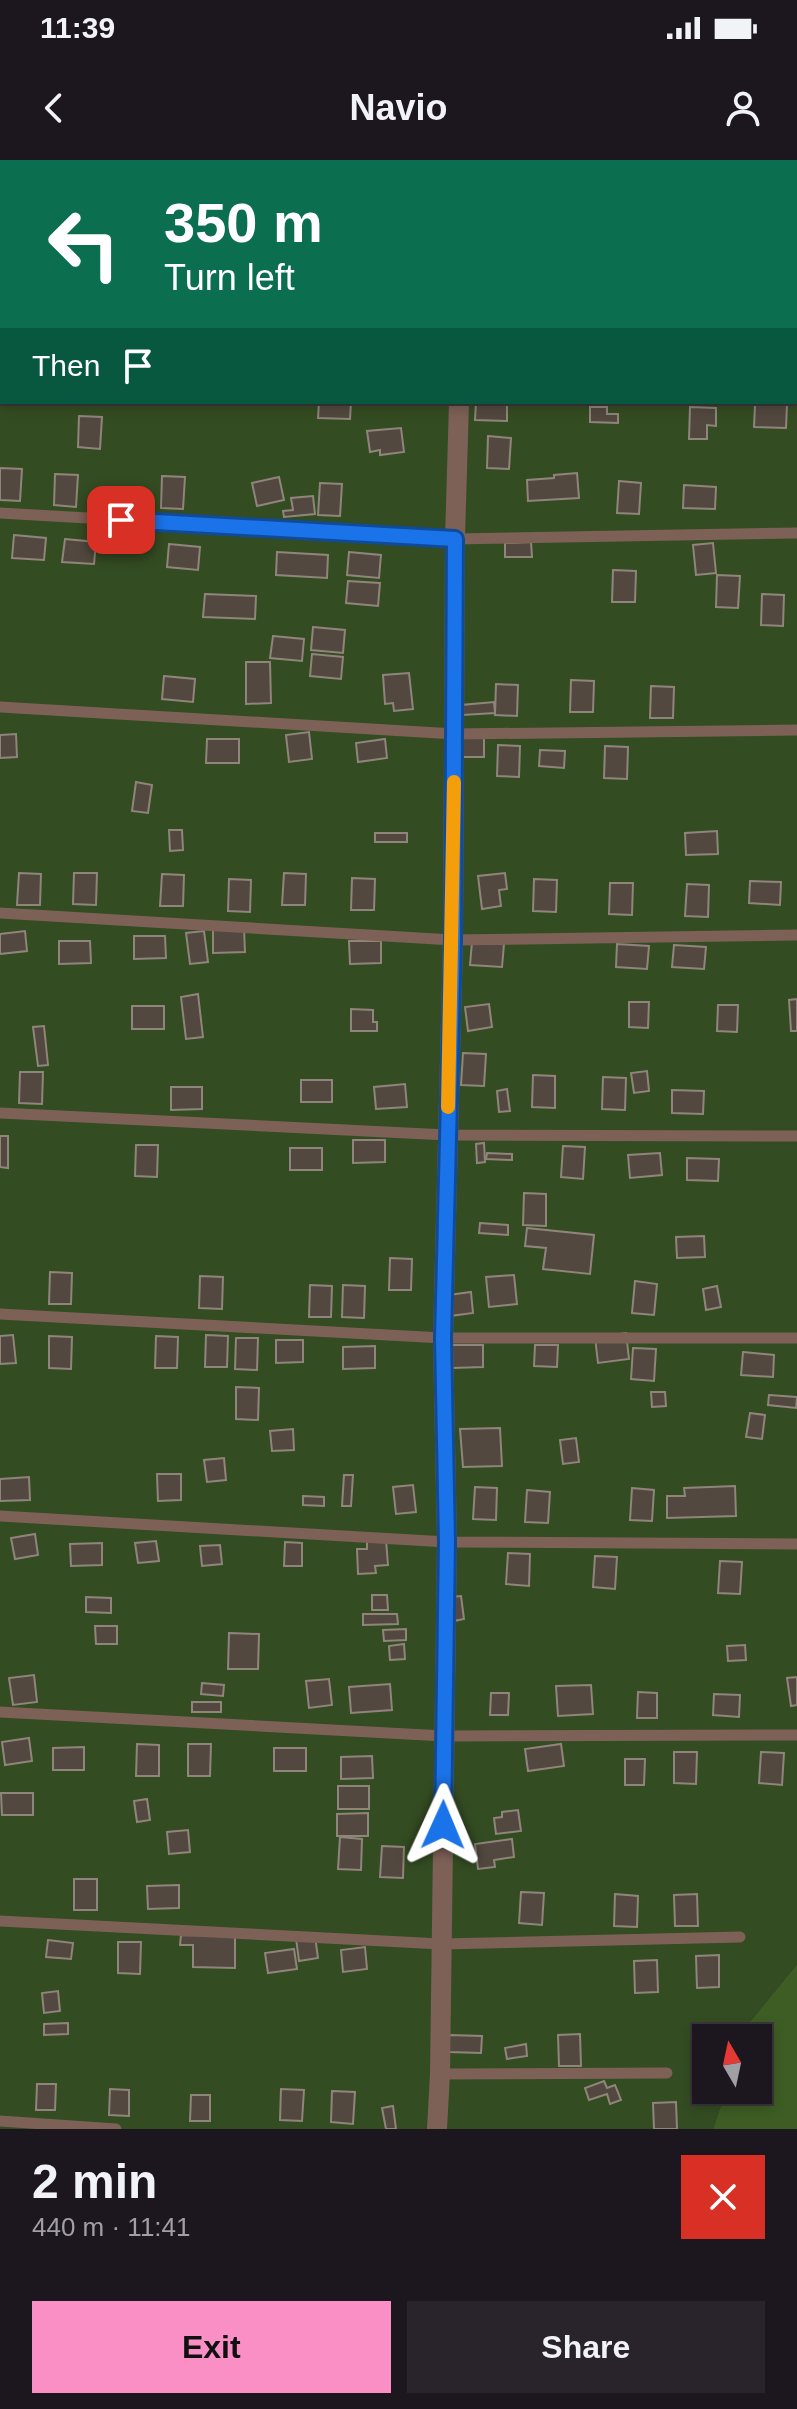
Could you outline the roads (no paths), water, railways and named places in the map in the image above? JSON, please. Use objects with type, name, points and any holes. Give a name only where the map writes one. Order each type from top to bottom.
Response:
[{"type":"street","points":[[437,2129],[447,1542],[443,1338],[453,940],[455,539],[459,404]]},
{"type":"lane","points":[[0,513],[455,539],[797,533]]},
{"type":"lane","points":[[0,707],[455,734],[797,730]]},
{"type":"lane","points":[[0,913],[453,940],[797,935]]},
{"type":"lane","points":[[0,1113],[447,1135],[797,1136]]},
{"type":"lane","points":[[0,1314],[443,1338],[797,1338]]},
{"type":"lane","points":[[0,1516],[447,1542],[797,1544]]},
{"type":"lane","points":[[0,1712],[444,1736],[797,1735]]},
{"type":"lane","points":[[0,1921],[441,1944],[740,1937]]},
{"type":"lane","points":[[440,2074],[667,2073]]},
{"type":"lane","points":[[0,2121],[116,2129]]}]
